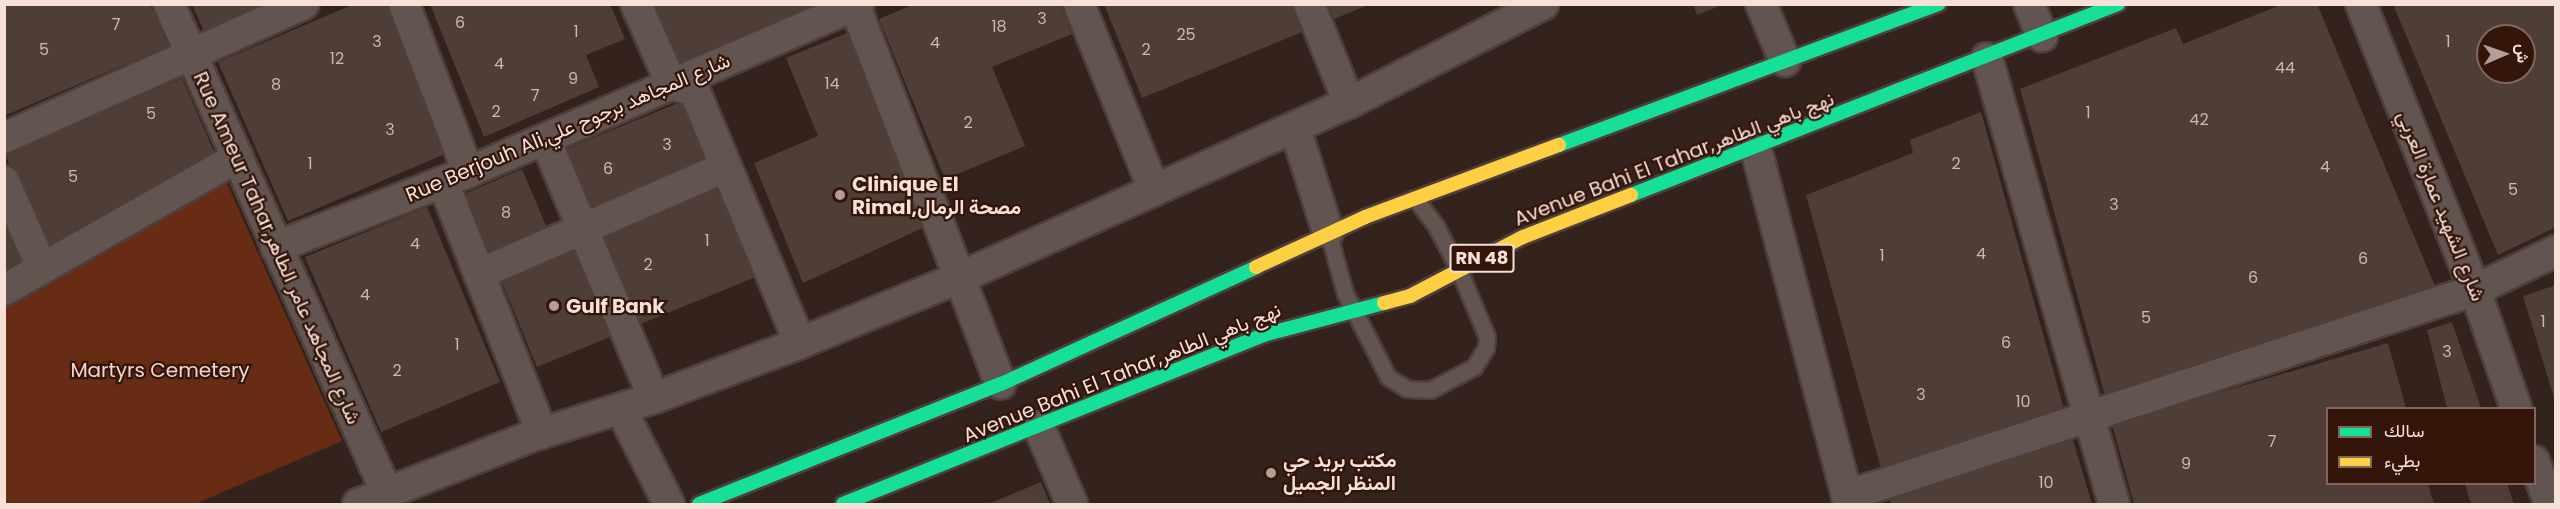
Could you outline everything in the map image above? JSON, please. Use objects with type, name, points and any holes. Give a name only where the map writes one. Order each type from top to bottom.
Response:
[{"type":"main road","name":"Avenue Bahi El Tahar,نهج باهي الطاهر","points":[[699,504],[1001,384],[1328,232],[1939,4]]},
{"type":"main road","name":"Avenue Bahi El Tahar,نهج باهي الطاهر","points":[[843,504],[896,495],[1040,428],[1263,335],[1354,313],[1410,296],[1523,237],[1756,149],[2042,37],[2118,4]]},
{"type":"street","name":"Rue Ameur Tahar,شارع المجاهد عامر الطاهر","points":[[169,4],[386,490]]},
{"type":"street","points":[[4,138],[303,4]]},
{"type":"street","points":[[404,4],[455,177],[479,273],[542,433]]},
{"type":"street","points":[[636,4],[672,85],[694,90],[800,343]]},
{"type":"street","points":[[1079,4],[1154,190]]},
{"type":"street","points":[[1309,4],[1350,103]]},
{"type":"street","points":[[1761,4],[1785,61]]},
{"type":"street","points":[[2029,4],[2042,37]]},
{"type":"street","name":"شارع الشهيد عمارة العربي","points":[[2361,4],[2475,290],[2516,407]]},
{"type":"street","points":[[856,5],[1001,384]]},
{"type":"street","name":"Rue Berjouh Ali,شارع المجاهد برجوح علي","points":[[276,247],[455,177],[856,5]]},
{"type":"street","points":[[358,504],[386,490],[542,433],[654,398],[800,343],[961,277],[1295,129],[1540,5]]},
{"type":"street","points":[[1987,58],[2114,504]]},
{"type":"street","points":[[1295,129],[1328,232]]},
{"type":"street","points":[[546,139],[654,398]]},
{"type":"street","points":[[1756,149],[1848,500],[2090,417],[2475,290],[2556,251]]},
{"type":"street","points":[[4,290],[238,157]]},
{"type":"street","points":[[479,273],[725,167]]},
{"type":"street","points":[[4,181],[42,268]]},
{"type":"street","points":[[621,409],[669,504]]},
{"type":"street","points":[[1040,428],[1072,504]]},
{"type":"street","points":[[2536,464],[2550,504]]},
{"type":"lane","points":[[1328,232],[1354,313],[1389,376],[1407,389],[1430,390],[1474,367],[1486,348],[1485,327],[1436,226],[1415,198]]},
{"type":"green space","name":"Martyrs Cemetery","points":[[224,177],[342,441],[195,504],[5,504],[4,305]]},
{"type":"building","points":[[4,4],[150,4],[168,46],[4,116]]},
{"type":"building","points":[[192,4],[265,4],[204,31]]},
{"type":"building","points":[[354,4],[386,4],[447,153],[288,221],[218,62]]},
{"type":"building","points":[[430,4],[610,4],[625,39],[586,55],[599,87],[484,137]]},
{"type":"building","points":[[654,4],[825,4],[825,5],[679,65]]},
{"type":"building","points":[[915,4],[1060,4],[1072,34],[992,67],[1025,146],[945,179],[879,19]]},
{"type":"building","points":[[1104,4],[1291,4],[1302,32],[1142,98]]},
{"type":"building","points":[[1328,4],[1368,4],[1368,5],[1334,19]]},
{"type":"building","points":[[1693,4],[1722,4],[1722,5],[1697,15]]},
{"type":"building","points":[[2283,4],[2317,4],[2437,291],[2106,399],[2020,89],[2176,28],[2183,44]]},
{"type":"building","points":[[2393,4],[2556,4],[2556,227],[2498,255]]},
{"type":"building","name":"Clinique El Rimal,مصحة الرمال","points":[[847,33],[927,226],[803,283],[754,163],[818,136],[786,58]]},
{"type":"building","points":[[182,78],[215,154],[46,251],[5,154]]},
{"type":"building","points":[[683,101],[710,164],[592,213],[566,149]]},
{"type":"building","points":[[1981,112],[2065,413],[1882,472],[1806,195],[1913,153],[1910,140]]},
{"type":"building","points":[[522,169],[549,233],[490,258],[464,194]]},
{"type":"building","points":[[716,180],[756,277],[638,325],[599,229]]},
{"type":"building","points":[[427,207],[500,382],[381,432],[305,257]]},
{"type":"building","points":[[4,214],[26,262],[4,274]]},
{"type":"building","name":"Gulf Bank","points":[[572,245],[610,337],[537,367],[499,275]]},
{"type":"building","points":[[2556,285],[2556,401],[2555,401],[2523,296]]},
{"type":"building","points":[[2452,322],[2481,407],[2447,407],[2427,330]]},
{"type":"building","points":[[2388,343],[2406,407],[2326,407],[2326,485],[2428,485],[2434,504],[2134,504],[2112,424]]},
{"type":"building","points":[[2072,437],[2092,504],[1891,504],[1889,497]]},
{"type":"building","points":[[1041,482],[1050,504],[988,504]]},
{"type":"building","points":[[2465,485],[2507,485],[2514,504],[2471,504]]},
{"type":"traffic: fast","points":[[1559,145],[1939,4]]},
{"type":"traffic: fast","points":[[1631,195],[2118,4]]},
{"type":"traffic: fast","points":[[699,504],[1001,384],[1256,267]]},
{"type":"traffic: fast","points":[[843,504],[1263,335],[1384,303]]},
{"type":"traffic: slow","points":[[1256,267],[1365,217],[1559,145]]},
{"type":"traffic: slow","points":[[1384,303],[1410,296],[1523,237],[1631,195]]},
{"type":"place","name":"Clinique El Rimal,مصحة الرمال","points":[[840,195]]},
{"type":"place","name":"Gulf Bank","points":[[554,306]]},
{"type":"place","name":"مكتب بريد حي المنظر الجميل","points":[[1271,473]]}]
